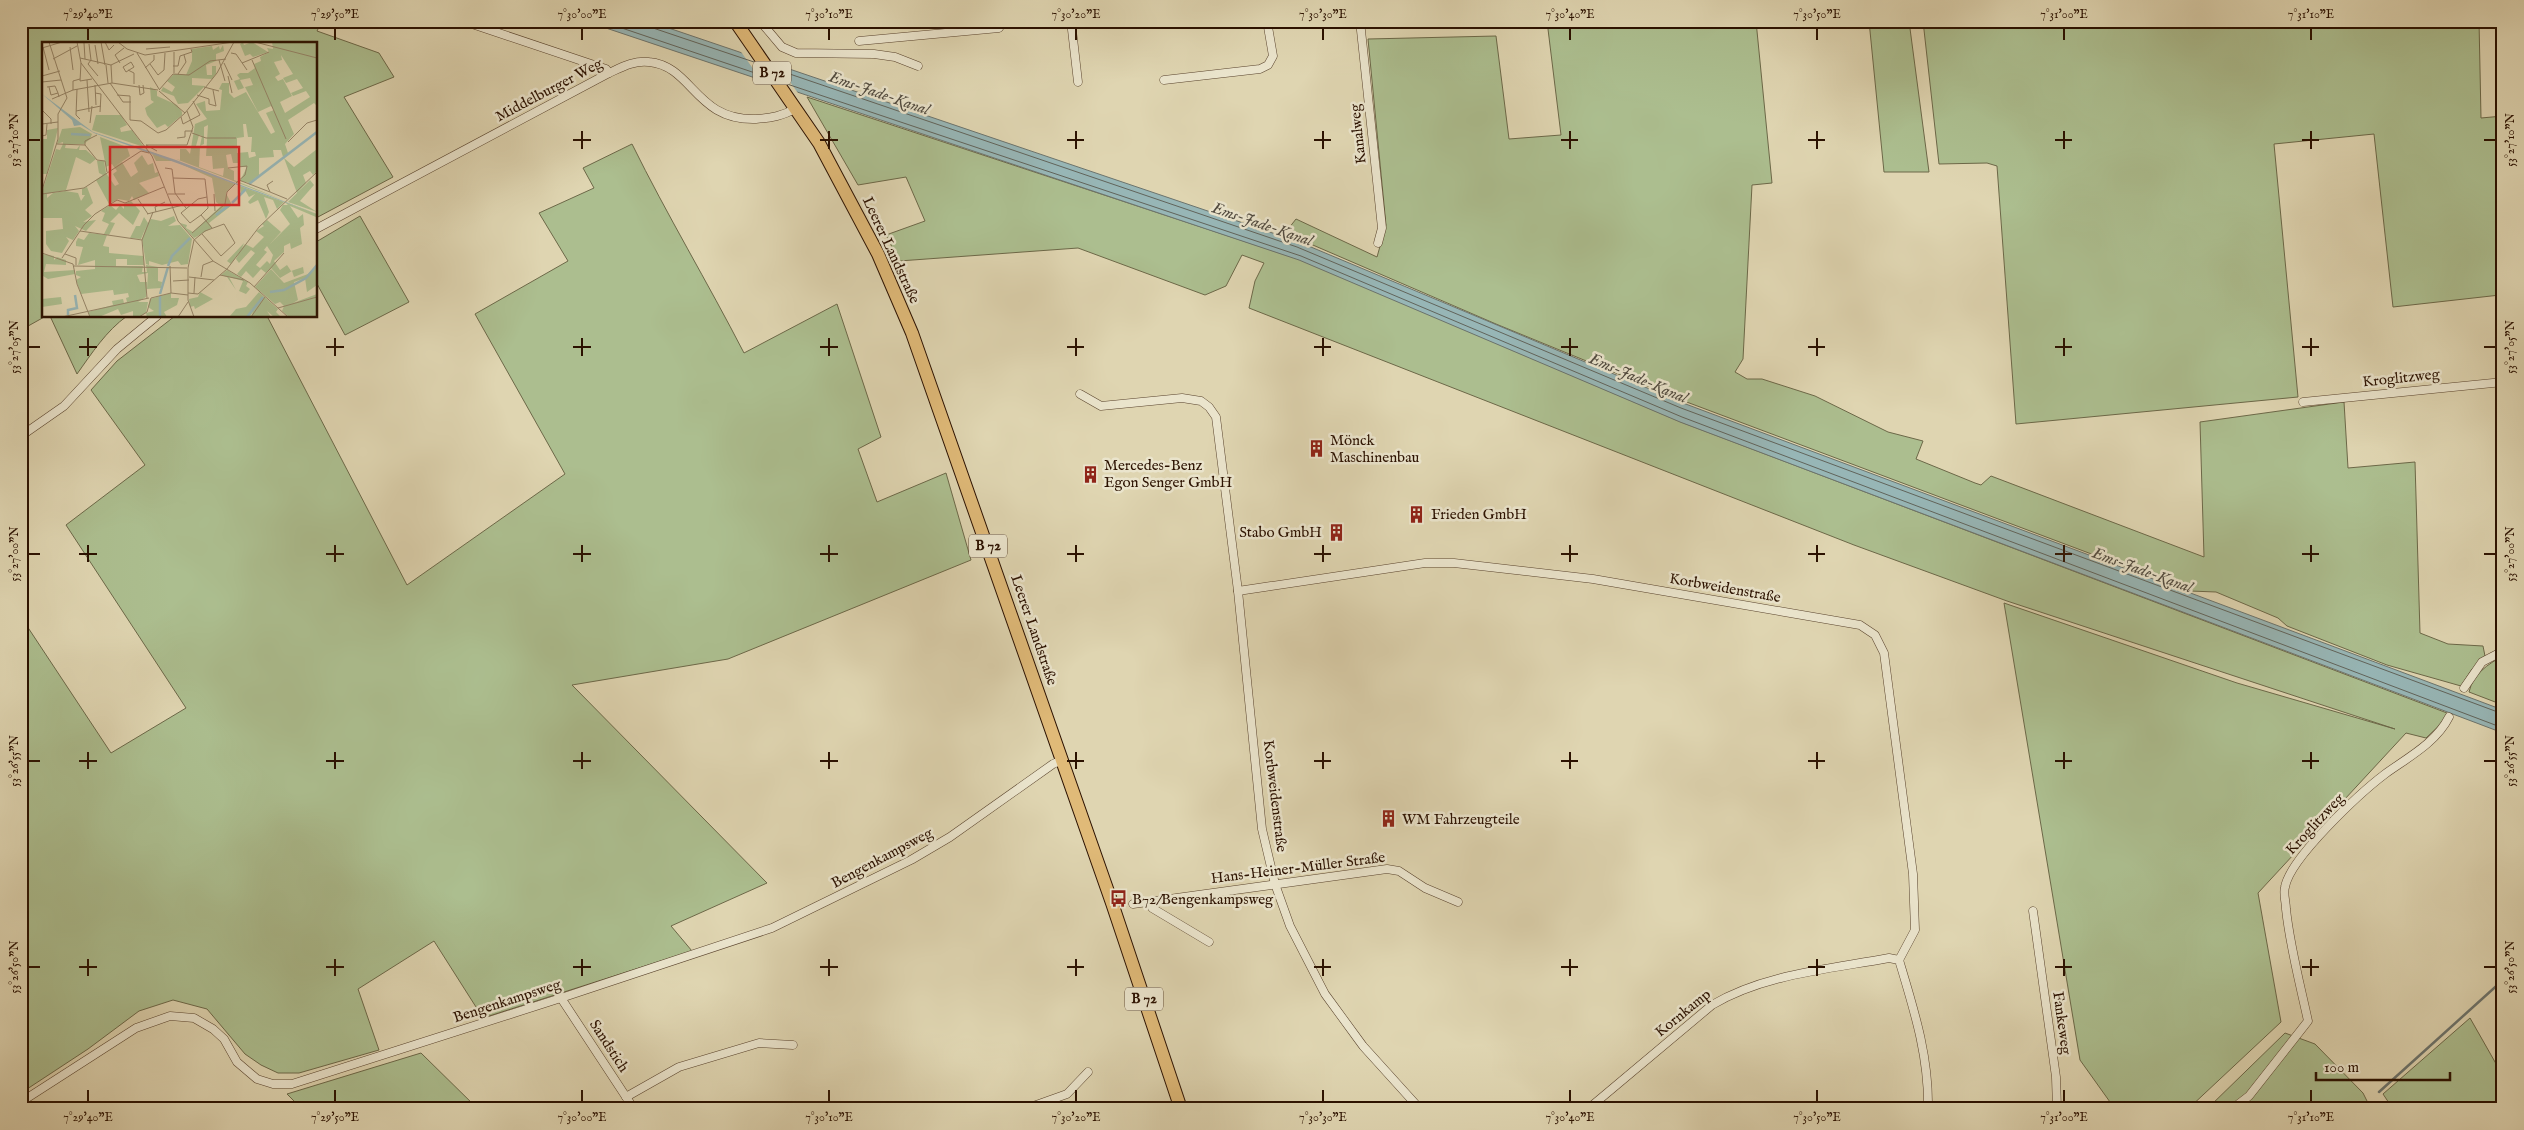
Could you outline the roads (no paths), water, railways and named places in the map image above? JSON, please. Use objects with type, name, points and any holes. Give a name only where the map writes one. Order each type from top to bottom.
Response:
[{"type":"main road","name":"Leerer Landstraße","points":[[735,21],[795,106],[835,170],[878,254],[912,333],[1062,760],[1181,1109]]},
{"type":"street","points":[[463,21],[606,68],[609,73]]},
{"type":"street","points":[[760,21],[782,47],[796,53],[874,54],[895,57],[918,66]]},
{"type":"street","points":[[859,41],[999,28],[1003,21]]},
{"type":"street","points":[[1071,21],[1078,82]]},
{"type":"street","points":[[1164,80],[1260,69],[1268,65],[1272,56],[1267,21]]},
{"type":"street","name":"Kanalweg","points":[[1360,21],[1382,228],[1378,243]]},
{"type":"street","name":"Middelburger Weg","points":[[318,228],[609,73],[639,61],[660,64],[678,75],[714,110],[737,118],[778,117],[795,106]]},
{"type":"street","points":[[21,436],[64,406],[117,349],[155,318]]},
{"type":"street","name":"Kroglitzweg","points":[[2303,402],[2503,382]]},
{"type":"street","name":"Korbweidenstraße","points":[[1080,394],[1101,406],[1182,398],[1201,401],[1210,407],[1216,417],[1220,435],[1238,591],[1262,829],[1275,884],[1290,926],[1325,994],[1364,1046],[1420,1109]]},
{"type":"street","name":"Korbweidenstraße","points":[[1238,591],[1425,562],[1454,562],[1593,579],[1860,625],[1875,635],[1884,653],[1909,837],[1914,930],[1899,960]]},
{"type":"street","points":[[2464,688],[2482,662],[2503,651]]},
{"type":"street","name":"Kroglitzweg","points":[[2232,1109],[2249,1096],[2308,1021],[2288,930],[2284,888],[2288,876],[2297,862],[2334,822],[2380,778],[2434,738],[2450,717]]},
{"type":"street","name":"Bengenkampsweg","points":[[21,1102],[136,1028],[170,1016],[194,1018],[213,1028],[224,1039],[237,1062],[257,1079],[273,1084],[292,1084],[732,942],[772,928],[911,860],[950,837],[1052,764],[1062,760]]},
{"type":"street","name":"Hans-Heiner-Müller Straße","points":[[1133,904],[1387,869],[1400,871],[1425,888],[1458,902]]},
{"type":"street","points":[[1152,901],[1152,908],[1209,942]]},
{"type":"street","name":"Fankeweg","points":[[2033,912],[2056,1077],[2057,1109]]},
{"type":"street","name":"Kornkamp","points":[[1588,1109],[1712,1005],[1729,995],[1746,988],[1779,980],[1889,958],[1899,960]]},
{"type":"street","points":[[1899,960],[1924,1052],[1928,1078],[1928,1109]]},
{"type":"street","name":"Sandstich","points":[[561,998],[634,1109]]},
{"type":"street","points":[[626,1097],[679,1067],[759,1043],[793,1045]]},
{"type":"street","points":[[1025,1109],[1067,1094],[1088,1072]]},
{"type":"water","points":[[585,21],[648,21],[1299,242],[1683,403],[2503,710],[2503,733],[1680,422],[1299,260]]},
{"type":"waterway","points":[[2379,1092],[2503,980]]},
{"type":"waterway","points":[[2358,1109],[2367,1103]]},
{"type":"place","name":"Mönck Maschinenbau","points":[[1316,449]]},
{"type":"place","name":"Mercedes-Benz Egon Senger GmbH","points":[[1090,474]]},
{"type":"place","name":"Frieden GmbH","points":[[1417,514]]},
{"type":"place","name":"Stabo GmbH","points":[[1336,532]]},
{"type":"place","name":"WM Fahrzeugteile","points":[[1388,819]]},
{"type":"place","name":"B72/Bengenkampsweg","points":[[1118,899]]},
{"type":"water label","name":"Ems-Jade-Kanal","points":[[879,94]]},
{"type":"water label","name":"Ems-Jade-Kanal","points":[[1262,225]]},
{"type":"water label","name":"Ems-Jade-Kanal","points":[[1638,379]]},
{"type":"water label","name":"Ems-Jade-Kanal","points":[[2142,571]]}]
